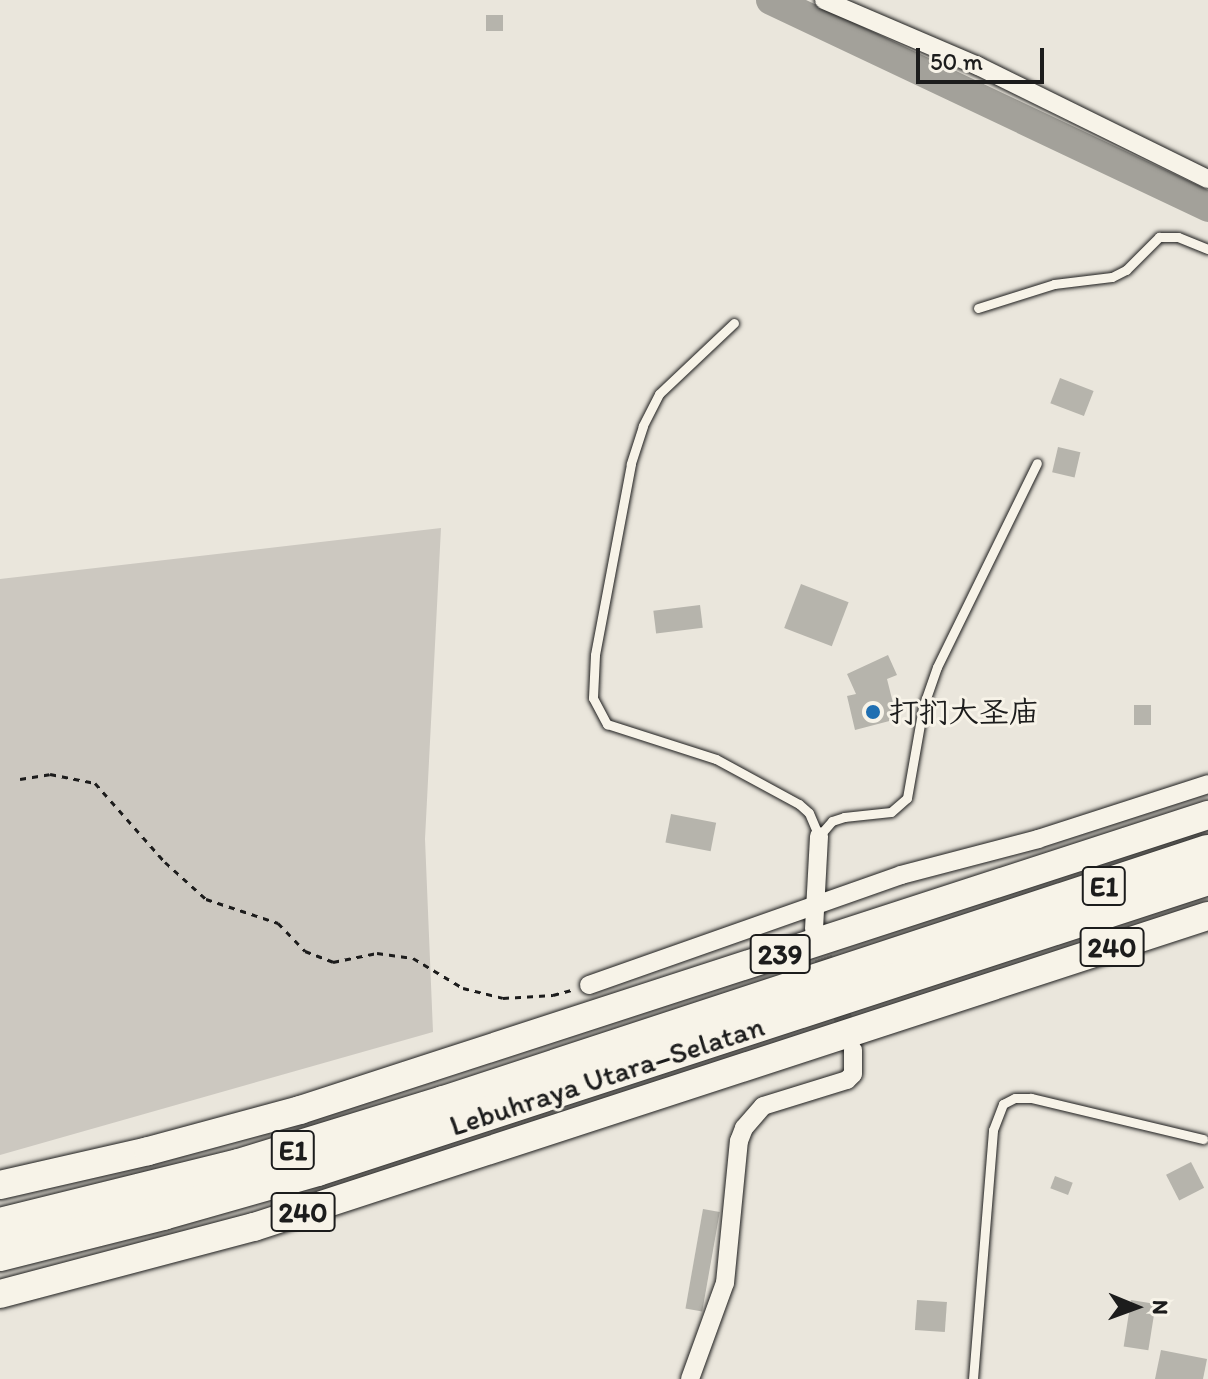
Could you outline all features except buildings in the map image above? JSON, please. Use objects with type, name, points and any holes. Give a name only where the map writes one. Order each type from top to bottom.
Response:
[{"type":"highway","name":"Lebuhraya Utara–Selatan","points":[[0,1225],[157,1188],[369,1127],[1208,852]]},
{"type":"highway","name":"Lebuhraya Utara–Selatan","points":[[0,1254],[163,1213],[331,1165],[1208,878]]},
{"type":"main road","name":"239","points":[[0,1185],[148,1151],[315,1105],[1208,815]]},
{"type":"main road","name":"240","points":[[0,1294],[200,1243],[325,1205],[1208,916]]},
{"type":"street","points":[[824,0],[866,8],[1208,179]]},
{"type":"street","points":[[589,985],[962,856],[1038,839],[1208,784]]},
{"type":"street","points":[[814,929],[819,836]]},
{"type":"street","points":[[690,1379],[725,1283],[733,1232],[739,1141],[744,1128],[763,1106],[847,1080],[853,1074],[853,1050]]},
{"type":"lane","points":[[978,308],[1054,284],[1112,277],[1126,270],[1159,237],[1178,237],[1208,249]]},
{"type":"lane","points":[[734,323],[659,394],[643,426],[631,464],[595,655],[593,698],[598,713],[607,724],[716,759],[799,804],[809,813],[819,836],[832,821],[891,812],[907,798],[923,707],[937,667],[1037,463]]},
{"type":"lane","points":[[973,1379],[993,1130],[1003,1104],[1015,1098],[1031,1098],[1203,1139]]},
{"type":"path","points":[[20,779],[50,774],[95,783],[165,862],[206,899],[278,923],[305,951],[333,962],[377,953],[413,958],[463,988],[503,998],[553,995],[589,985]]},
{"type":"shaded area","points":[[441,528],[425,839],[433,1032],[0,1155],[0,579]]},
{"type":"waterway","points":[[771,0],[1208,207]]},
{"type":"tunnel","points":[[815,932],[850,1040]]},
{"type":"place","name":"打扪大圣庙","points":[[873,712]]}]
